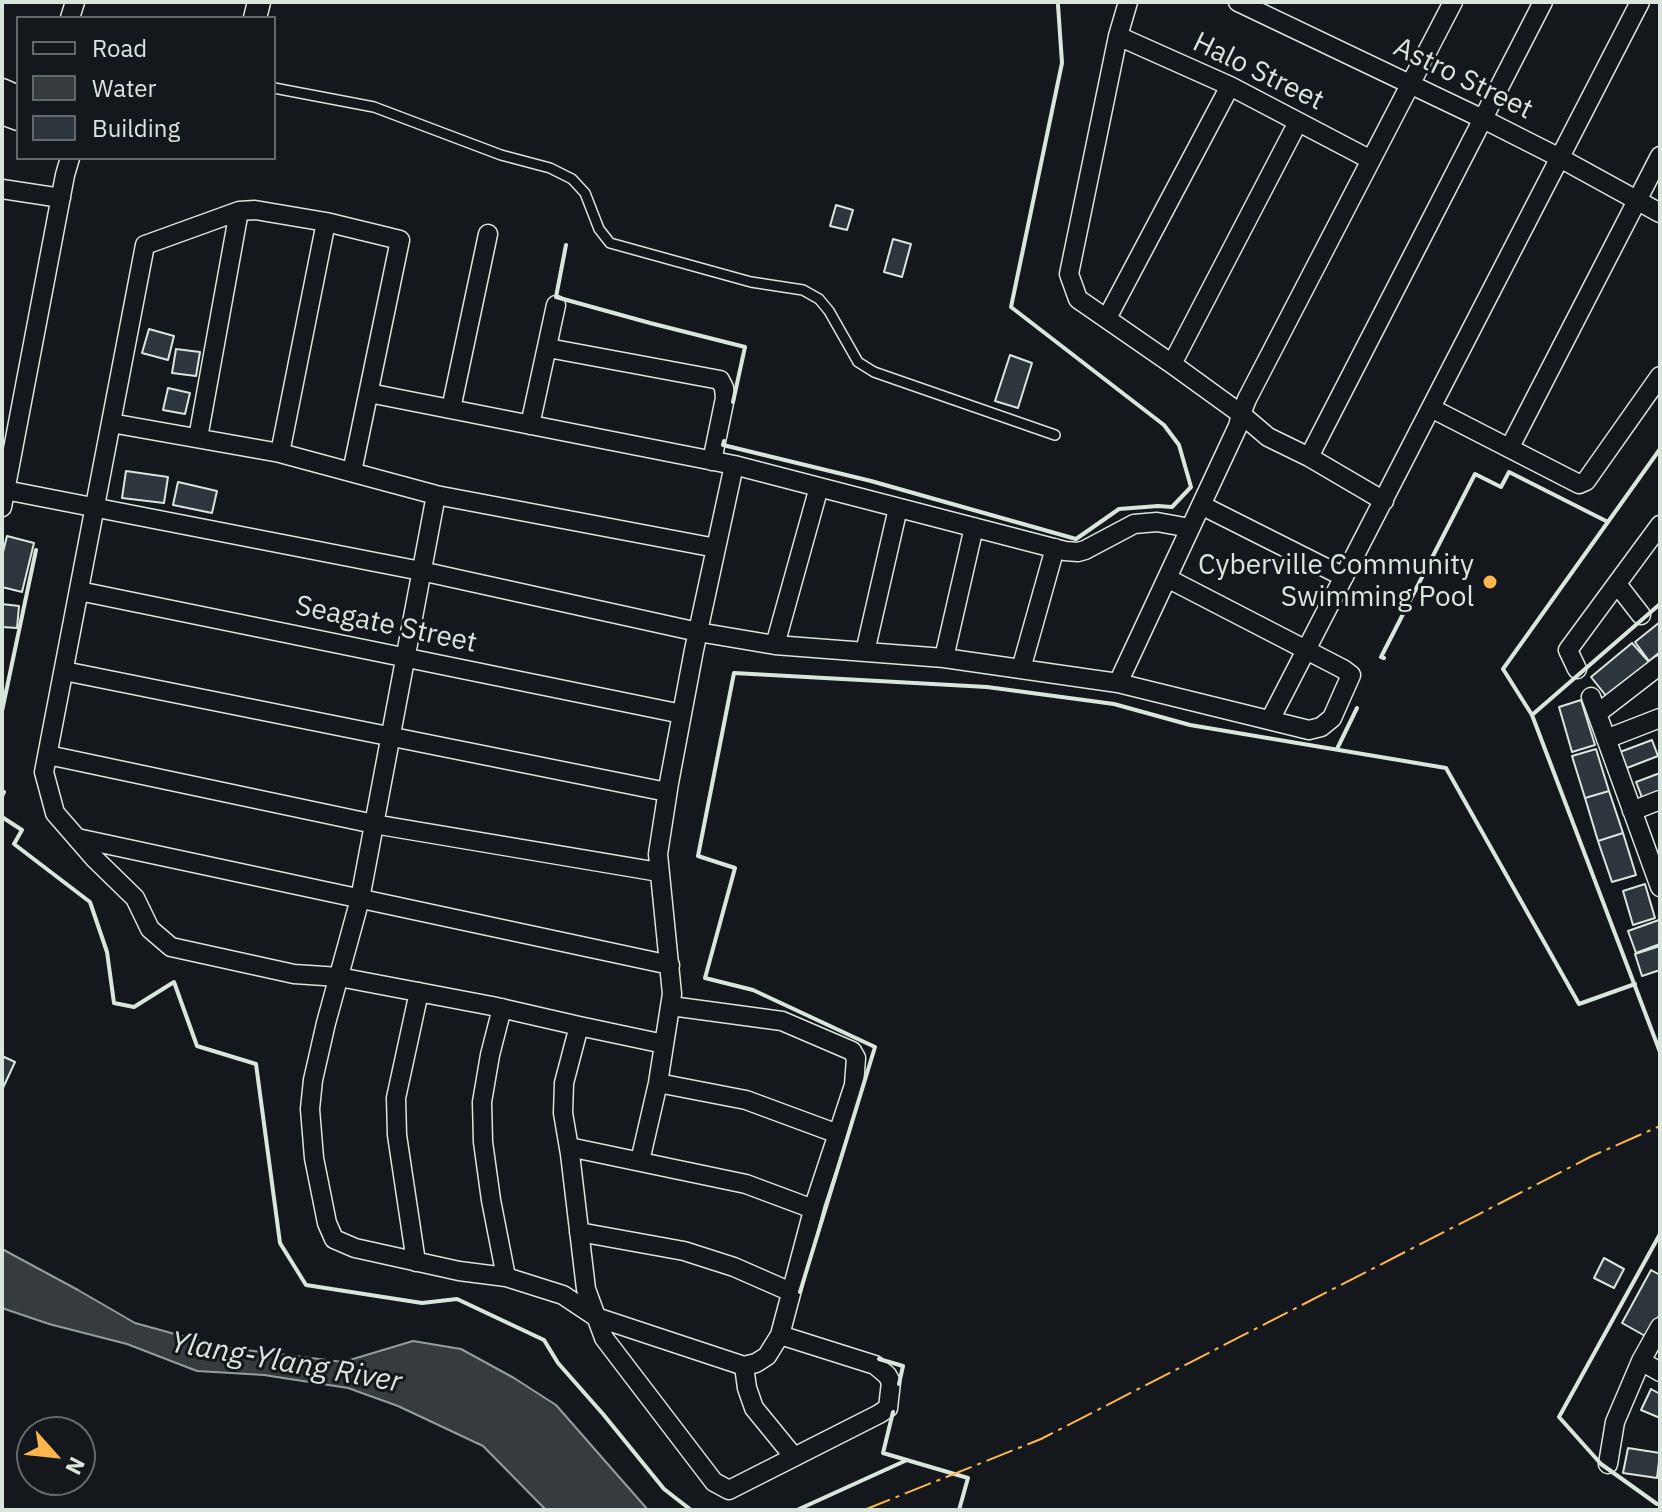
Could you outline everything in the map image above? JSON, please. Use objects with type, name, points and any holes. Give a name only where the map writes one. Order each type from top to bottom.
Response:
[{"type":"street","points":[[1128,2],[1118,36],[1069,274],[1078,299],[1241,414],[1268,437],[1384,501]]},
{"type":"street","name":"Astro Street","points":[[1238,2],[1483,119],[1660,213]]},
{"type":"street","points":[[1309,457],[1543,2]]},
{"type":"street","points":[[1270,720],[1640,2]]},
{"type":"street","points":[[1118,683],[1241,414],[1411,84],[1449,3]]},
{"type":"street","name":"Halo Street","points":[[1118,36],[1230,86],[1371,160]]},
{"type":"street","points":[[1107,318],[1230,86]]},
{"type":"street","points":[[1172,364],[1298,122]]},
{"type":"street","points":[[1510,447],[1660,156]]},
{"type":"street","points":[[70,160],[4,498],[95,507],[421,571],[698,632],[775,645],[944,658],[1118,683],[1309,730],[1321,727],[1332,718],[1351,675],[1167,578]]},
{"type":"street","points":[[2,189],[61,198]]},
{"type":"street","points":[[352,472],[400,240],[326,222],[255,210],[239,211],[145,245],[44,772],[55,813],[135,898],[150,929],[171,947],[294,974],[339,977],[502,1008],[664,1044]]},
{"type":"street","points":[[198,438],[239,211]]},
{"type":"street","points":[[280,453],[326,222]]},
{"type":"street","points":[[451,409],[488,234]]},
{"type":"street","points":[[530,425],[556,305]]},
{"type":"street","points":[[548,348],[720,380],[725,398],[712,461]]},
{"type":"street","points":[[1431,408],[1579,484],[1586,481],[1660,376]]},
{"type":"street","points":[[369,393],[734,465],[1078,552],[1134,524],[1157,522],[1190,528]]},
{"type":"street","points":[[111,423],[280,453],[436,495],[716,548]]},
{"type":"street","points":[[640,1161],[658,1083],[672,994],[658,854],[698,632],[734,465]]},
{"type":"street","points":[[775,645],[819,487]]},
{"type":"street","points":[[436,495],[360,899],[313,1080],[310,1109],[314,1158],[327,1223],[334,1239],[355,1248],[416,1262],[506,1277],[563,1295],[596,1317],[744,1366],[767,1356],[780,1335],[813,1209],[854,1085],[856,1058],[852,1051],[782,1021],[671,1006]]},
{"type":"street","points":[[1201,505],[1344,577]]},
{"type":"street","points":[[865,652],[898,508]]},
{"type":"street","points":[[944,658],[974,527]]},
{"type":"street","points":[[1577,669],[1568,650],[1659,529]]},
{"type":"street","points":[[1021,669],[1055,548]]},
{"type":"street","points":[[1617,584],[1641,615]]},
{"type":"street","name":"Seagate Street","points":[[79,591],[682,714]]},
{"type":"street","points":[[1658,875],[1594,705],[1660,665]]},
{"type":"street","points":[[64,671],[667,792]]},
{"type":"street","points":[[1606,739],[1660,718]]},
{"type":"street","points":[[48,755],[374,824],[659,872]]},
{"type":"street","points":[[1632,811],[1660,800]]},
{"type":"street","points":[[77,838],[670,965]]},
{"type":"street","points":[[416,1262],[397,1135],[396,1098],[419,992]]},
{"type":"street","points":[[502,1008],[482,1102],[483,1142],[506,1277]]},
{"type":"street","points":[[579,1026],[564,1083],[563,1113],[586,1289],[604,1338],[714,1482],[729,1490],[888,1408],[891,1382],[875,1365],[780,1335]]},
{"type":"street","points":[[658,1083],[746,1100],[838,1134]]},
{"type":"street","points":[[569,1147],[746,1184],[813,1209]]},
{"type":"street","points":[[579,1232],[684,1251],[734,1267],[791,1292]]},
{"type":"street","points":[[1608,1464],[1615,1422],[1641,1361],[1660,1327]]},
{"type":"street","points":[[1641,1361],[1660,1372]]},
{"type":"street","points":[[744,1366],[754,1408],[794,1457]]},
{"type":"lane","points":[[276,88],[374,107],[501,155],[550,168],[572,179],[585,193],[599,229],[610,243],[751,282],[803,290],[819,299],[858,362],[874,372],[1055,435]]},
{"type":"water","name":"Ylang-Ylang River","points":[[2,1249],[135,1323],[222,1347],[343,1362],[413,1341],[461,1349],[556,1405],[648,1510],[546,1510],[483,1446],[398,1406],[348,1388],[264,1375],[197,1371],[127,1344],[2,1308]]},
{"type":"building","points":[[836,205],[853,210],[847,230],[830,226]]},
{"type":"building","points":[[893,239],[911,244],[902,277],[884,272]]},
{"type":"building","points":[[149,329],[174,336],[168,360],[142,353]]},
{"type":"building","points":[[176,349],[200,352],[196,376],[172,373]]},
{"type":"building","points":[[1010,355],[1032,363],[1018,408],[995,401]]},
{"type":"building","points":[[168,388],[190,393],[185,414],[163,410]]},
{"type":"building","points":[[126,471],[168,477],[164,503],[122,498]]},
{"type":"building","points":[[178,482],[217,491],[212,513],[173,505]]},
{"type":"building","points":[[7,536],[34,543],[22,592],[2,587],[2,556]]},
{"type":"building","points":[[2,604],[19,606],[17,628],[2,627]]},
{"type":"building","points":[[1660,622],[1660,652],[1649,661],[1635,642]]},
{"type":"building","points":[[1632,643],[1649,662],[1607,697],[1591,677]]},
{"type":"building","points":[[1581,700],[1595,745],[1572,752],[1559,707]]},
{"type":"building","points":[[1652,740],[1658,756],[1627,768],[1620,752]]},
{"type":"building","points":[[1596,749],[1609,791],[1585,798],[1572,756]]},
{"type":"building","points":[[1660,773],[1660,793],[1643,800],[1636,782]]},
{"type":"building","points":[[1609,791],[1623,833],[1598,841],[1585,798]]},
{"type":"building","points":[[1623,833],[1636,875],[1612,882],[1598,841]]},
{"type":"building","points":[[1645,884],[1655,918],[1633,925],[1623,891]]},
{"type":"building","points":[[1659,920],[1660,944],[1636,953],[1628,931]]},
{"type":"building","points":[[1660,946],[1660,970],[1642,976],[1635,954]]},
{"type":"building","points":[[2,1056],[15,1062],[2,1090]]},
{"type":"building","points":[[1604,1258],[1624,1269],[1614,1288],[1594,1278]]},
{"type":"building","points":[[1651,1270],[1660,1275],[1660,1314],[1647,1337],[1622,1323]]},
{"type":"building","points":[[1651,1389],[1660,1394],[1660,1418],[1641,1410]]},
{"type":"building","points":[[1628,1448],[1660,1453],[1657,1478],[1623,1473]]},
{"type":"wall","points":[[724,441],[723,445],[871,481],[1076,539],[1119,509],[1172,507],[1191,487],[1179,445],[1164,425],[1011,307],[1062,63],[1058,5]]},
{"type":"wall","points":[[566,245],[556,297],[745,347],[733,402]]},
{"type":"wall","points":[[1660,449],[1503,669],[1532,715],[1660,1052]]},
{"type":"wall","points":[[1384,658],[1381,657],[1475,474],[1501,487],[1509,472],[1608,522]]},
{"type":"wall","points":[[2,711],[36,550]]},
{"type":"wall","points":[[1532,715],[1660,604]]},
{"type":"wall","points":[[800,1292],[875,1047],[753,990],[705,978],[735,868],[698,856],[734,673],[987,687],[1114,704],[1190,725],[1446,768],[1579,1004],[1635,984]]},
{"type":"wall","points":[[1337,749],[1357,708]]},
{"type":"wall","points":[[2,791],[2,796]]},
{"type":"wall","points":[[2,817],[22,830],[14,844],[90,902],[107,952],[114,1003],[134,1007],[174,982],[197,1046],[256,1064],[280,1243],[306,1285],[422,1303],[457,1299],[544,1340],[558,1363],[664,1489],[691,1510]]},
{"type":"wall","points":[[1657,1504],[1601,1464],[1559,1417],[1660,1234]]},
{"type":"wall","points":[[879,1359],[903,1366],[899,1384]]},
{"type":"wall","points":[[893,1412],[883,1453],[968,1478],[959,1510]]},
{"type":"wall","points":[[797,1510],[907,1460]]},
{"type":"power","points":[[864,1510],[1041,1439],[1592,1156],[1660,1126]]},
{"type":"place","name":"Cyberville Community Swimming Pool","points":[[1490,582]]}]
